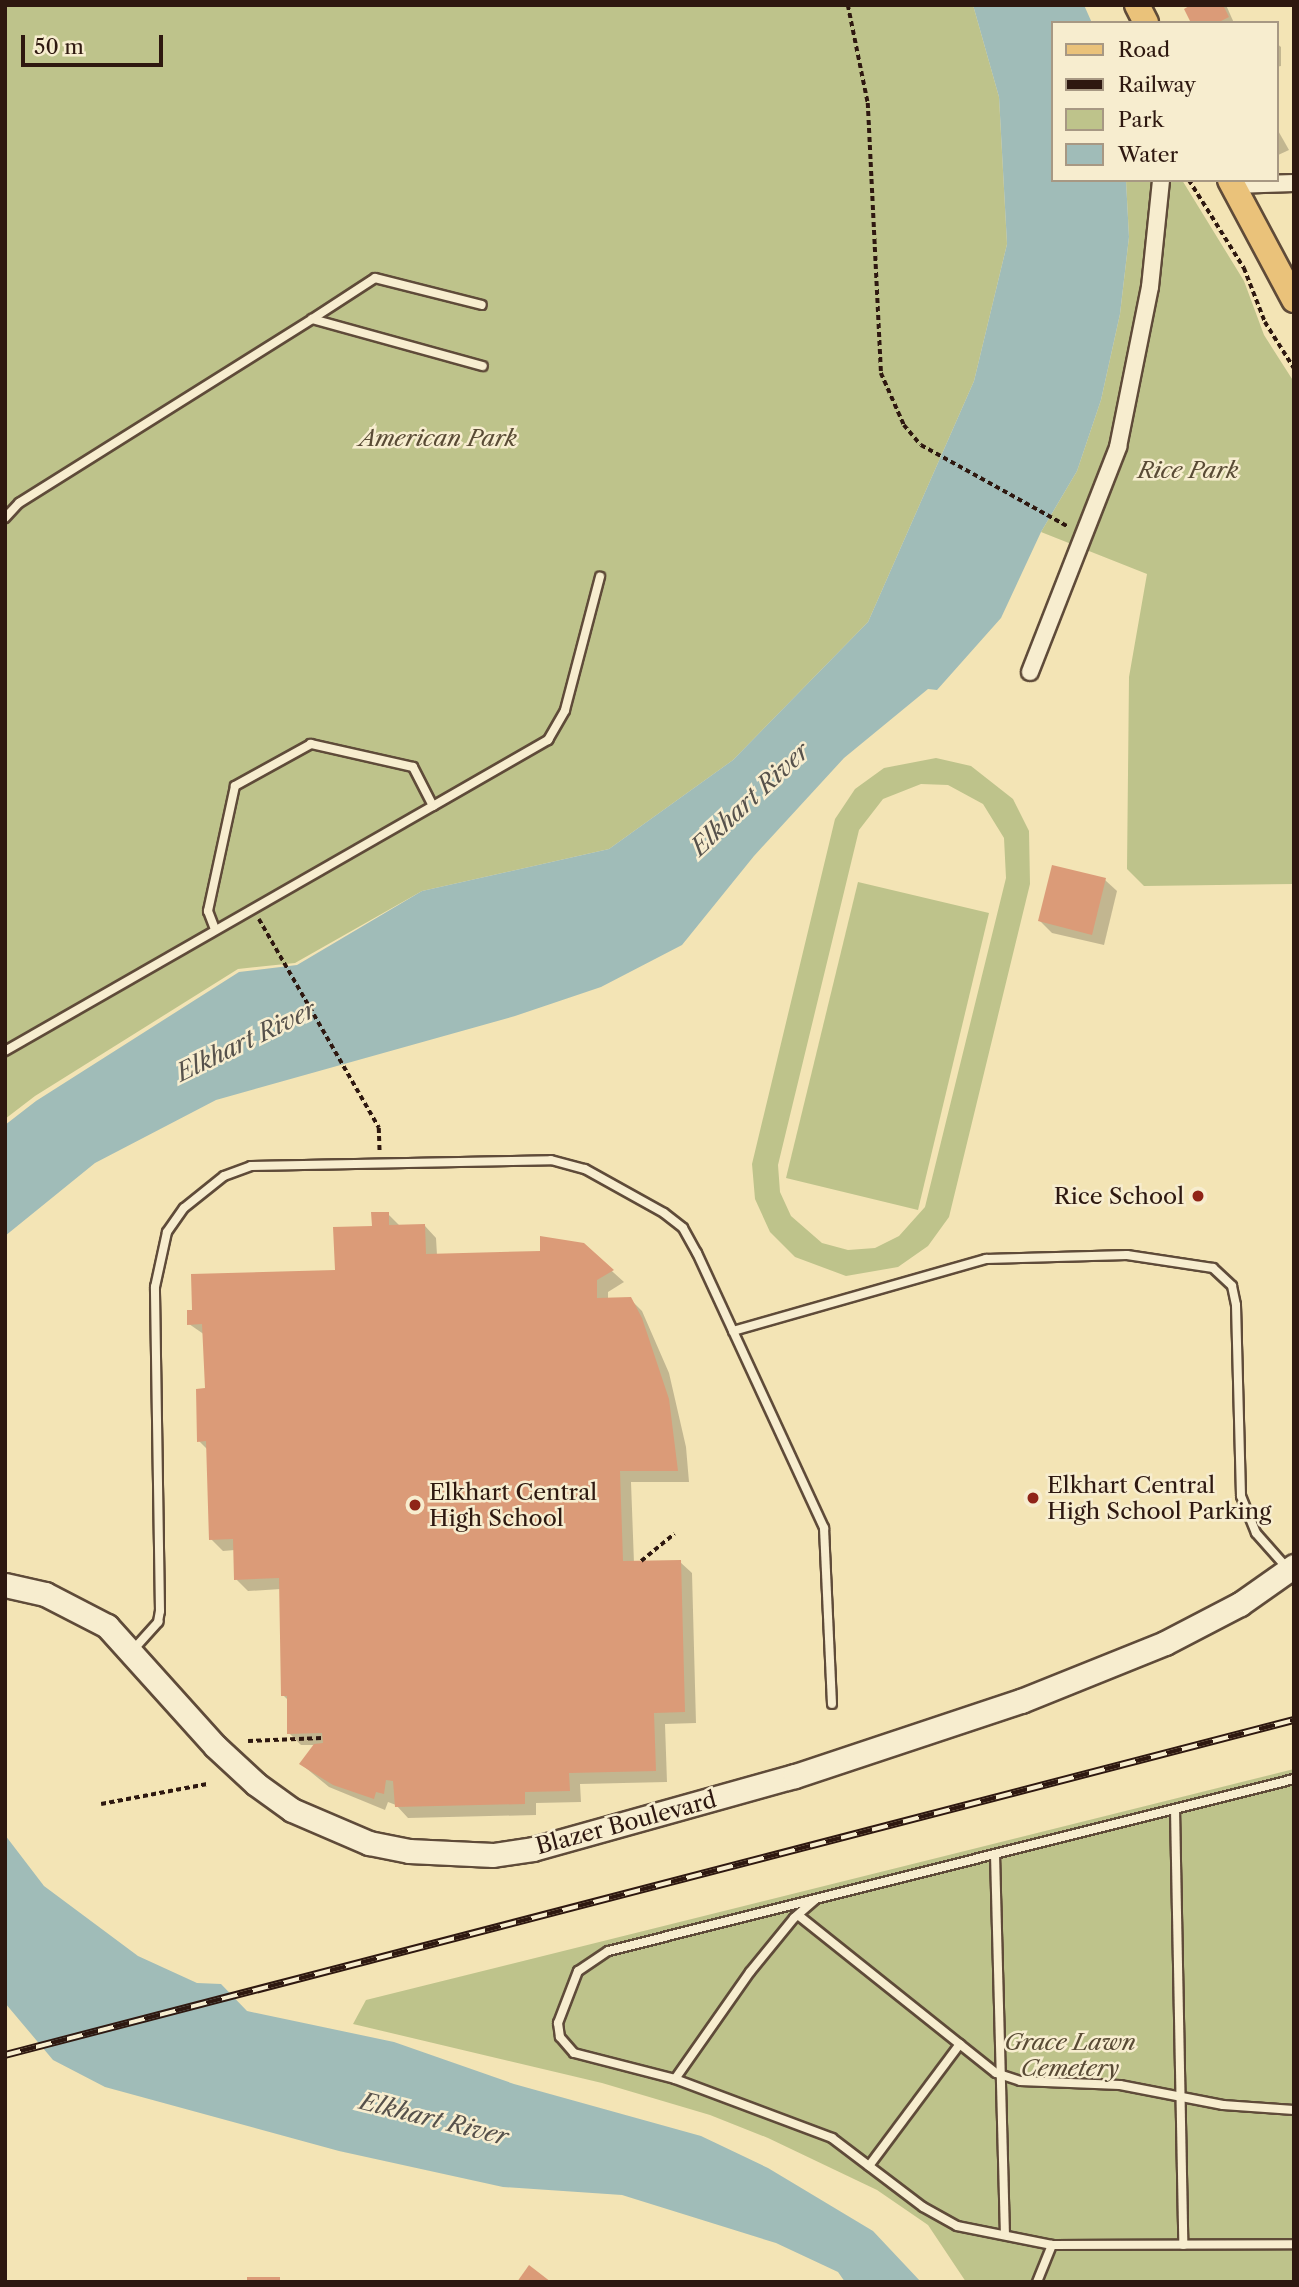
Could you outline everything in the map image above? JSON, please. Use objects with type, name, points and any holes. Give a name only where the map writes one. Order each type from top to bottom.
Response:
[{"type":"main road","points":[[1137,5],[1145,21]]},
{"type":"main road","points":[[1231,182],[1294,300]]},
{"type":"main road","name":"Blazer Boulevard","points":[[5,1585],[74,1606],[107,1626],[133,1650],[215,1746],[256,1784],[292,1810],[369,1843],[409,1851],[493,1855],[533,1849],[795,1776],[996,1709],[1165,1643],[1240,1604],[1292,1568]]},
{"type":"street","points":[[1030,672],[1118,447],[1150,287],[1161,182]]},
{"type":"street","points":[[1231,182],[1294,183]]},
{"type":"lane","points":[[5,517],[19,503],[375,278],[482,304]]},
{"type":"lane","points":[[312,319],[483,366]]},
{"type":"lane","points":[[5,1051],[548,740],[565,710],[600,577]]},
{"type":"lane","points":[[215,929],[208,911],[235,786],[312,744],[413,767],[433,806]]},
{"type":"lane","points":[[133,1650],[158,1622],[160,1611],[155,1287],[158,1260],[167,1232],[203,1191],[224,1176],[251,1166],[551,1160],[585,1169],[682,1228],[824,1528],[832,1704]]},
{"type":"lane","points":[[733,1331],[986,1259],[1127,1255],[1213,1268],[1232,1286],[1236,1305],[1241,1496],[1256,1533],[1292,1568]]},
{"type":"lane","points":[[1291,2245],[1052,2245],[957,2226],[821,2133],[676,2079],[575,2053],[565,2046],[558,2023],[578,1971],[608,1951],[1294,1779]]},
{"type":"lane","points":[[1175,1809],[1184,2245]]},
{"type":"lane","points":[[995,1854],[1005,2235]]},
{"type":"lane","points":[[676,2079],[750,1972],[798,1915],[817,1899]]},
{"type":"lane","points":[[798,1915],[1001,2075],[1020,2081],[1120,2085],[1180,2098],[1294,2110]]},
{"type":"lane","points":[[869,2166],[960,2044]]},
{"type":"lane","points":[[1037,2282],[1052,2245]]},
{"type":"path","points":[[848,5],[868,103],[881,373],[904,425],[921,445],[1069,527]]},
{"type":"path","points":[[1190,182],[1244,268],[1265,322],[1294,368]]},
{"type":"path","points":[[253,908],[379,1128],[380,1162]]},
{"type":"path","points":[[641,1561],[674,1534]]},
{"type":"path","points":[[248,1741],[322,1738]]},
{"type":"path","points":[[101,1804],[207,1784]]},
{"type":"green space","name":"American Park","points":[[5,5],[973,5],[999,97],[1007,244],[974,381],[868,622],[733,760],[609,849],[422,891],[295,963],[238,969],[35,1096],[5,1119]]},
{"type":"green space","name":"Rice Park","points":[[1126,182],[1183,182],[1244,281],[1264,335],[1294,382],[1294,884],[1144,886],[1127,869],[1129,677],[1147,574],[1041,532],[1077,471],[1101,400],[1120,314],[1129,237]]},
{"type":"green space","points":[[936,758],[971,766],[1013,799],[1029,831],[1030,884],[949,1217],[928,1246],[898,1267],[846,1276],[795,1257],[770,1232],[755,1199],[752,1164],[835,819],[855,789],[884,768]],"holes":[[[921,784],[948,785],[983,804],[1004,838],[1006,878],[925,1207],[899,1236],[875,1248],[848,1250],[822,1243],[791,1216],[780,1192],[778,1165],[859,830],[883,799]]]},
{"type":"green space","points":[[858,882],[989,913],[918,1210],[786,1178]]},
{"type":"green space","name":"Grace Lawn Cemetery","points":[[1294,1769],[1294,2282],[966,2282],[928,2225],[877,2190],[768,2138],[710,2115],[602,2083],[353,2024],[366,2000]]},
{"type":"water","name":"Elkhart River","points":[[973,5],[1084,5],[1091,21],[1050,21],[1050,182],[1126,182],[1129,237],[1120,314],[1101,400],[1077,471],[1041,532],[1001,618],[937,690],[928,689],[844,758],[754,856],[682,945],[601,987],[515,1016],[216,1100],[95,1163],[5,1236],[5,1125],[36,1101],[239,972],[297,965],[422,891],[609,849],[733,760],[868,622],[974,381],[1007,244],[999,97]]},
{"type":"water","name":"Elkhart River","points":[[5,1835],[44,1886],[138,1956],[197,1983],[221,1984],[247,2011],[394,2042],[514,2084],[701,2136],[768,2168],[873,2231],[921,2282],[845,2282],[838,2272],[776,2243],[622,2195],[503,2187],[339,2151],[105,2087],[53,2060],[5,2003]]},
{"type":"building","points":[[1191,5],[1223,5],[1229,17],[1221,21],[1190,21],[1184,9]]},
{"type":"building","points":[[1052,865],[1106,878],[1092,935],[1038,921]]},
{"type":"building","name":"Elkhart Central High School","points":[[371,1212],[389,1212],[389,1225],[425,1224],[426,1254],[540,1251],[540,1236],[584,1243],[614,1270],[597,1280],[597,1298],[631,1297],[642,1318],[669,1399],[678,1471],[620,1471],[623,1561],[681,1560],[685,1712],[654,1713],[656,1771],[569,1773],[570,1791],[525,1792],[525,1804],[395,1807],[393,1781],[386,1780],[384,1794],[376,1792],[374,1799],[333,1785],[299,1764],[314,1744],[323,1743],[322,1733],[287,1734],[287,1696],[281,1696],[279,1578],[234,1580],[233,1539],[209,1540],[206,1441],[197,1442],[196,1389],[205,1388],[202,1324],[187,1325],[187,1310],[192,1310],[191,1274],[335,1270],[333,1227],[372,1226]]},
{"type":"building","points":[[529,2265],[551,2282],[517,2282]]},
{"type":"building","points":[[247,2277],[280,2277],[280,2282],[247,2282]]},
{"type":"railway","points":[[5,2055],[1294,1720]]},
{"type":"place","name":"Rice School","points":[[1198,1196]]},
{"type":"place","name":"Elkhart Central High School Parking","points":[[1033,1498]]},
{"type":"place","name":"Elkhart Central High School","points":[[415,1505]]}]
